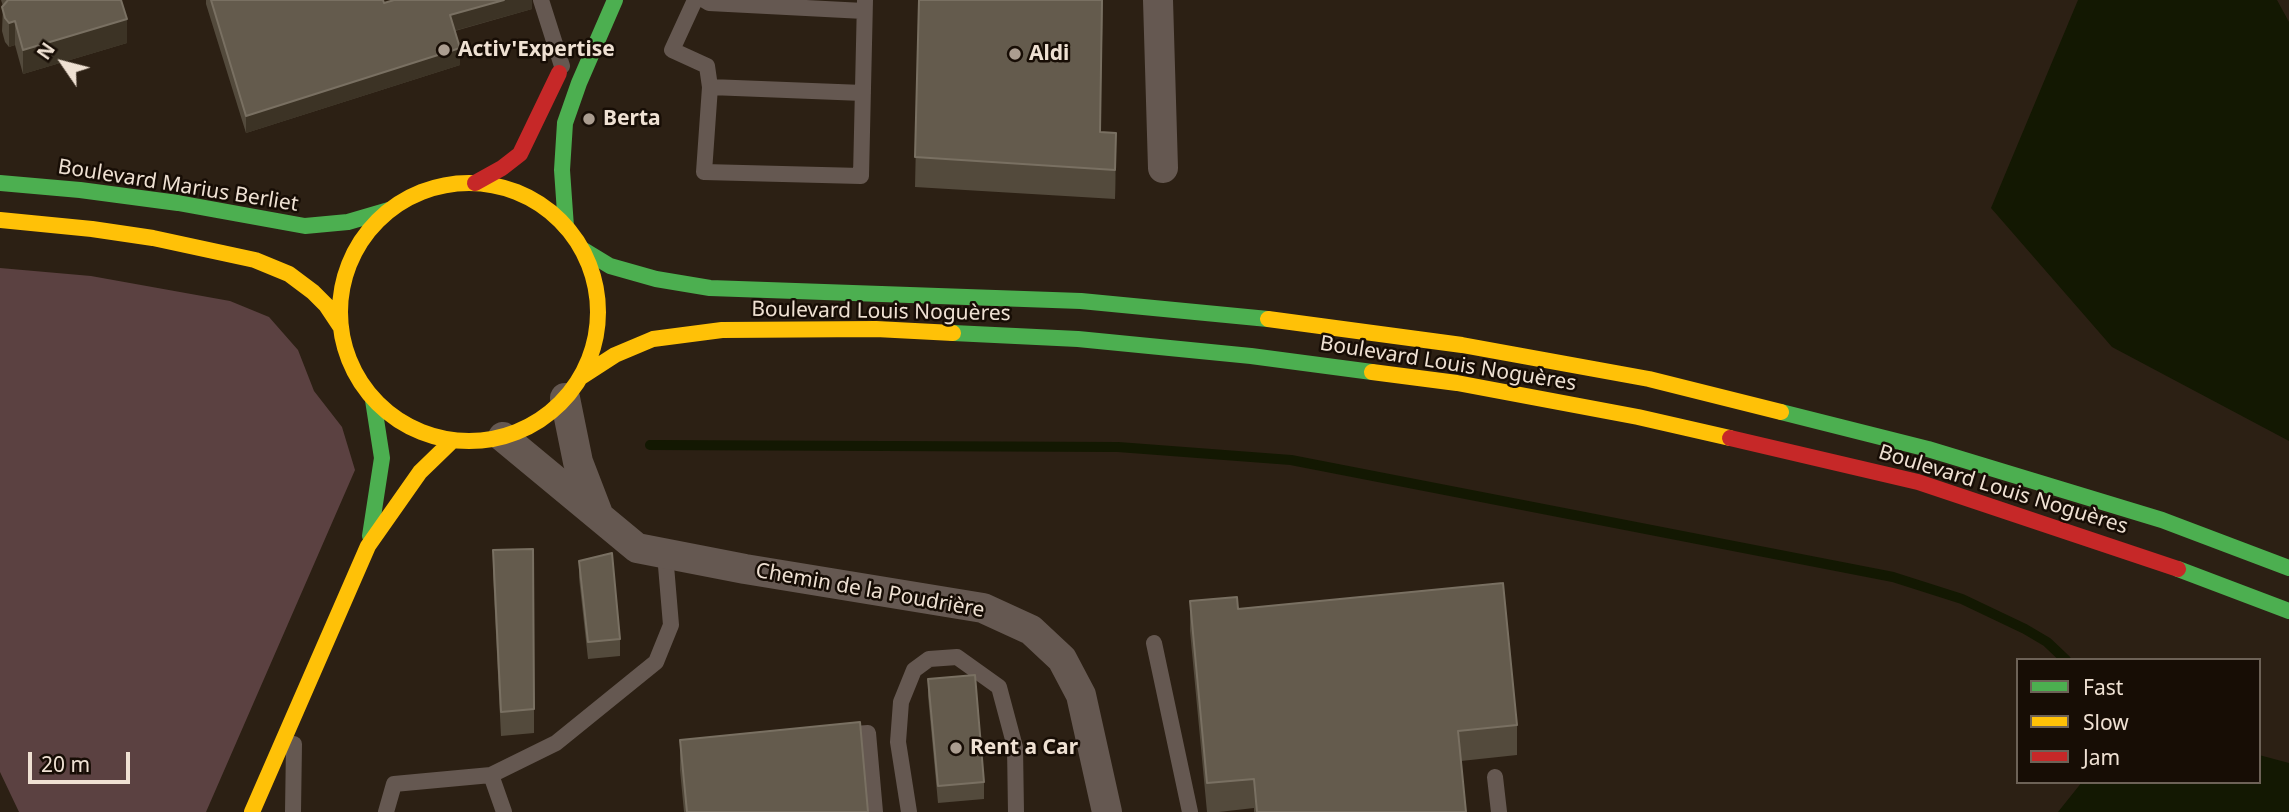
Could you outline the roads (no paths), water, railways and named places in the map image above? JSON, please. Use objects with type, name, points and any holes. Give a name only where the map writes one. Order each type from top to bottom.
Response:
[{"type":"main road","points":[[566,227],[562,170],[565,123],[615,0]]},
{"type":"main road","points":[[475,183],[520,154],[546,104],[572,44]]},
{"type":"main road","name":"Boulevard Marius Berliet","points":[[0,183],[166,201],[305,226],[348,222],[389,210]]},
{"type":"main road","points":[[340,326],[343,282],[355,252],[360,242],[389,210],[415,194],[445,185],[475,183],[509,189],[540,204],[566,227],[582,249],[597,291],[596,335],[573,388]]},
{"type":"main road","points":[[0,220],[128,234],[205,248],[255,260],[289,274],[313,292],[340,326],[351,365],[373,400],[382,458],[368,546]]},
{"type":"main road","name":"Boulevard Louis Noguères","points":[[582,249],[610,266],[656,279],[710,288],[1081,301],[1241,316],[1462,345],[1649,379],[1941,453],[2162,520],[2289,568]]},
{"type":"main road","name":"Boulevard Louis Noguères","points":[[373,400],[396,420],[423,434],[452,441],[478,442],[503,437],[537,422],[573,388],[615,355],[653,339],[722,330],[876,329],[1092,340],[1251,356],[1457,383],[1638,417],[1918,482],[2149,558],[2289,611]]},
{"type":"main road","points":[[252,812],[368,546],[420,472],[452,441]]},
{"type":"street","points":[[1158,0],[1163,168]]},
{"type":"street","name":"Chemin de la Poudrière","points":[[573,388],[578,462],[600,518]]},
{"type":"street","name":"Chemin de la Poudrière","points":[[503,437],[637,548],[745,569],[983,608],[1031,630],[1062,659],[1082,695],[1107,812]]},
{"type":"lane","points":[[541,0],[562,66]]},
{"type":"lane","points":[[695,0],[672,50],[707,65],[710,87],[705,172],[861,176],[864,6],[709,3],[704,0]]},
{"type":"lane","points":[[710,87],[863,93]]},
{"type":"lane","points":[[386,812],[394,785],[491,775],[556,743],[656,662],[671,625],[665,554]]},
{"type":"lane","points":[[1154,643],[1190,812]]},
{"type":"lane","points":[[909,812],[898,742],[901,702],[914,670],[929,659],[957,657],[999,687],[1015,747],[1016,812]]},
{"type":"lane","points":[[293,812],[295,713]]},
{"type":"lane","points":[[829,736],[868,733],[875,812]]},
{"type":"lane","points":[[491,775],[504,812]]},
{"type":"lane","points":[[1496,777],[1499,812]]},
{"type":"waterway","points":[[650,445],[1118,447],[1291,460],[1893,577],[1962,599],[2025,629],[2047,642],[2064,658]]},
{"type":"place","name":"Activ'Expertise","points":[[444,50]]},
{"type":"place","name":"Aldi","points":[[1015,54]]},
{"type":"place","name":"Berta","points":[[589,119]]},
{"type":"place","name":"Rent a Car","points":[[956,748]]}]
